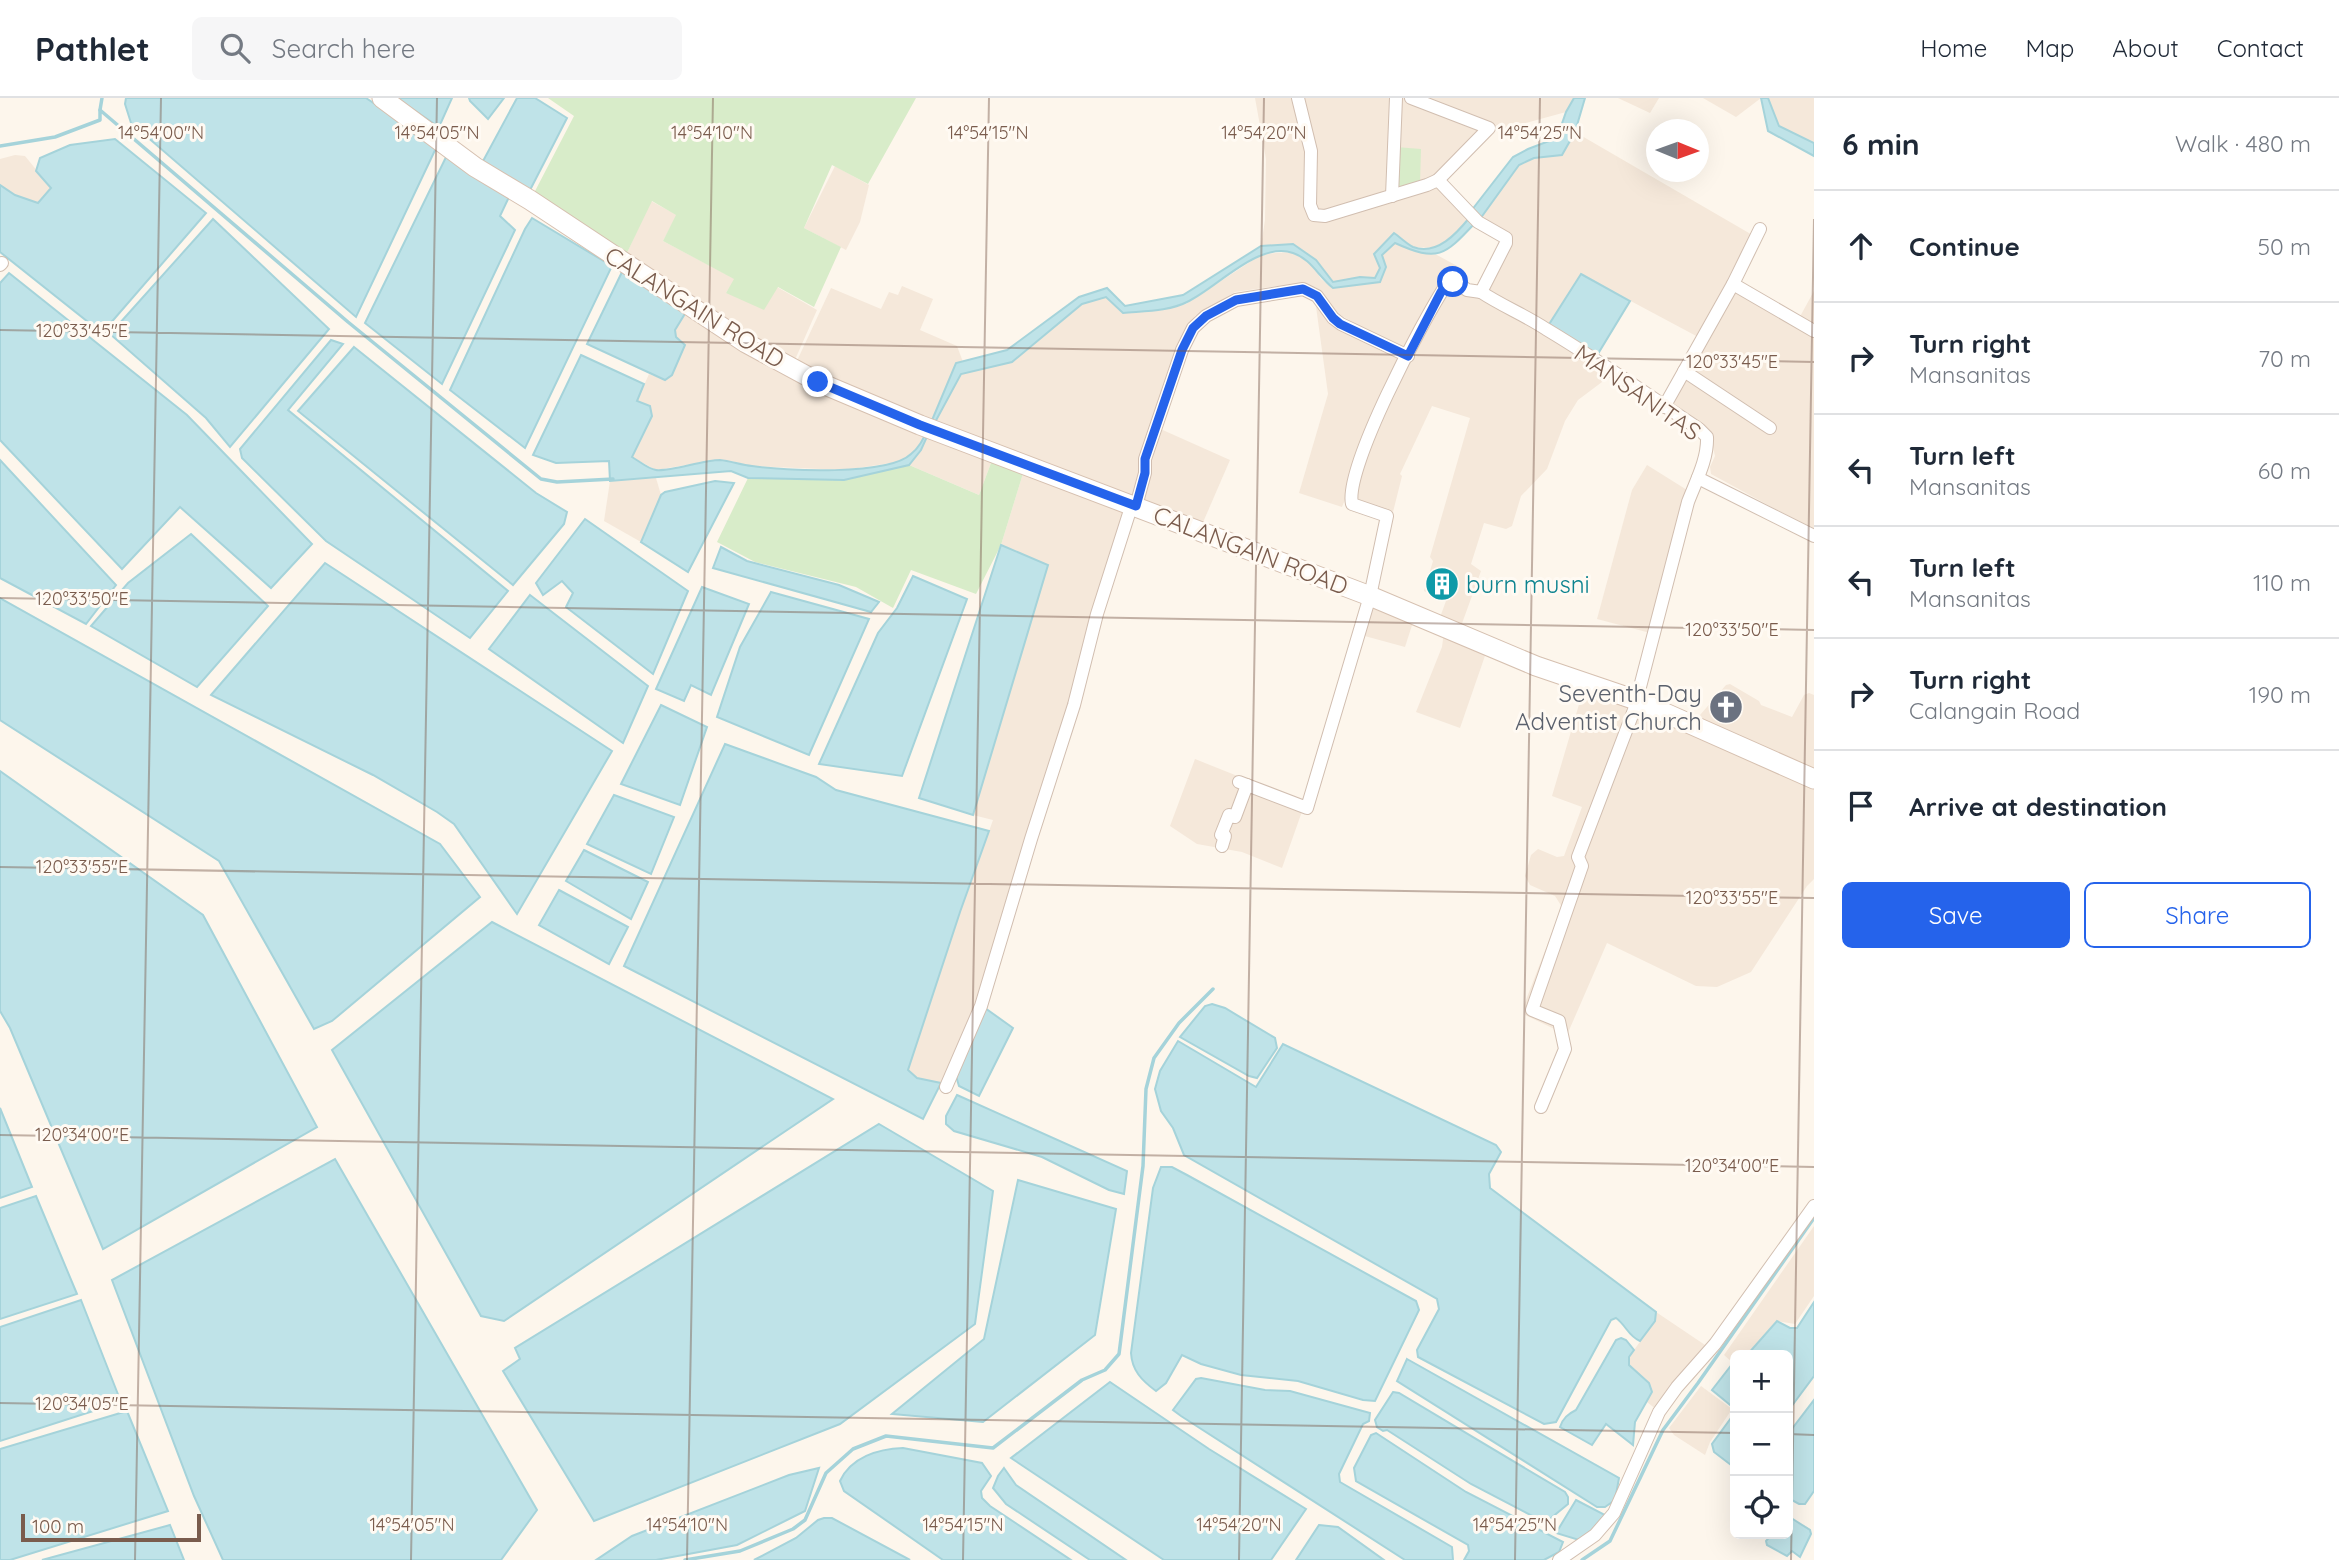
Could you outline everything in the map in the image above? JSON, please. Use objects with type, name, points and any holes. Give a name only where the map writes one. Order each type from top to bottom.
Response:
[{"type":"street","name":"CALANGAIN ROAD","points":[[382,98],[475,167],[530,200],[746,343],[818,382],[926,427],[1370,596],[1536,666],[1636,700],[1814,779]]},
{"type":"street","points":[[1298,98],[1311,151],[1310,205],[1314,215],[1325,216],[1438,180],[1489,128],[1411,98]]},
{"type":"street","points":[[1392,196],[1396,98]]},
{"type":"street","points":[[1438,180],[1474,217],[1506,238],[1506,243],[1481,292]]},
{"type":"street","points":[[1664,407],[1733,284],[1760,229]]},
{"type":"street","name":"MANSANITAS","points":[[1408,356],[1446,285],[1457,282],[1467,290],[1481,292],[1549,330],[1707,437],[1707,446],[1688,502],[1636,700],[1578,857],[1582,866],[1532,1010],[1559,1021],[1565,1049],[1541,1107]]},
{"type":"street","points":[[1733,284],[1814,331]]},
{"type":"street","points":[[946,1087],[981,1006],[1074,705],[1097,614],[1145,473],[1145,459],[1182,350],[1193,328],[1206,316],[1236,300],[1303,289],[1317,296],[1340,324],[1408,356],[1378,413],[1363,450],[1350,495],[1352,504],[1387,516],[1370,596],[1307,808],[1243,783],[1235,817],[1229,815],[1221,835],[1225,836],[1222,846]]},
{"type":"street","points":[[1684,371],[1770,428]]},
{"type":"street","points":[[1698,478],[1814,536]]},
{"type":"street","points":[[1559,1560],[1595,1535],[1614,1513],[1659,1412],[1715,1344],[1814,1206]]},
{"type":"shaded area","points":[[1255,98],[1294,98],[1308,151],[1312,219],[1439,184],[1470,217],[1456,234],[1435,248],[1413,247],[1394,233],[1374,254],[1380,268],[1376,278],[1360,277],[1333,282],[1316,260],[1293,244],[1261,246],[1265,220],[1266,159]]},
{"type":"shaded area","points":[[1301,98],[1392,98],[1388,194],[1315,213]]},
{"type":"shaded area","points":[[1398,98],[1485,129],[1438,177],[1420,184],[1396,147]]},
{"type":"shaded area","points":[[1419,98],[1574,98],[1566,112],[1504,129]]},
{"type":"shaded area","points":[[1618,98],[1659,98],[1650,113]]},
{"type":"shaded area","points":[[1703,98],[1761,98],[1736,117]]},
{"type":"shaded area","points":[[1768,98],[1814,98],[1814,143],[1779,126]]},
{"type":"shaded area","points":[[1575,132],[1646,173],[1646,182],[1661,182],[1761,240],[1700,338],[1582,275],[1548,326],[1496,299],[1484,286],[1509,242],[1480,219],[1519,165],[1534,158],[1562,155]]},
{"type":"shaded area","points":[[15,155],[25,156],[51,188],[38,203],[15,195],[0,185],[0,159]]},
{"type":"shaded area","points":[[835,166],[869,185],[860,222],[846,250],[804,228]]},
{"type":"shaded area","points":[[651,201],[677,215],[663,241],[735,279],[726,293],[777,287],[817,310],[794,362],[625,257]]},
{"type":"shaded area","points":[[1395,243],[1414,251],[1437,255],[1459,267],[1455,275],[1444,280],[1405,352],[1330,309],[1315,287],[1277,286],[1235,292],[1195,316],[1168,386],[1137,501],[933,426],[961,374],[1012,362],[1082,304],[1106,297],[1123,313],[1186,304],[1262,254],[1291,252],[1311,263],[1321,279],[1333,288],[1380,282],[1382,255]]},
{"type":"shaded area","points":[[1456,283],[1518,314],[1610,376],[1578,400],[1565,421],[1547,469],[1521,496],[1512,526],[1506,529],[1484,523],[1471,564],[1481,571],[1460,629],[1439,620],[1446,601],[1424,591],[1433,561],[1430,557],[1470,418],[1432,406],[1400,474],[1402,476],[1391,520],[1347,508],[1380,416],[1441,298]]},
{"type":"shaded area","points":[[902,286],[933,299],[920,330],[957,346],[963,362],[941,399],[930,425],[795,365],[831,288],[881,309],[889,292],[898,295]]},
{"type":"shaded area","points":[[1736,289],[1797,322],[1814,291],[1814,530],[1711,474],[1710,467],[1715,456],[1711,439],[1672,408],[1671,401]]},
{"type":"shaded area","points":[[1314,292],[1328,314],[1404,355],[1342,507],[1299,493],[1328,394]]},
{"type":"shaded area","points":[[686,312],[929,427],[920,445],[910,456],[898,462],[844,470],[751,466],[716,460],[656,470],[632,457],[652,416],[650,406],[637,401],[649,374],[665,380],[675,330]]},
{"type":"shaded area","points":[[1156,427],[1230,460],[1201,527],[1140,503]]},
{"type":"shaded area","points":[[930,430],[994,455],[979,495],[909,465],[921,450]]},
{"type":"shaded area","points":[[1647,465],[1687,490],[1654,634],[1597,619],[1632,490]]},
{"type":"shaded area","points":[[1025,467],[1130,507],[979,1004],[941,1083],[917,1078],[908,1071],[993,820],[973,815],[1048,565],[1001,545]]},
{"type":"shaded area","points":[[656,478],[661,495],[641,542],[604,521],[610,481]]},
{"type":"shaded area","points":[[1375,605],[1414,619],[1405,647],[1361,635],[1369,607]]},
{"type":"shaded area","points":[[1444,632],[1487,650],[1460,728],[1416,712],[1442,647]]},
{"type":"shaded area","points":[[1585,684],[1814,784],[1814,879],[1751,972],[1717,987],[1696,986],[1607,943],[1567,1035],[1525,1015],[1524,1005],[1562,907],[1555,896],[1530,885],[1525,876],[1531,855],[1538,849],[1557,857],[1564,856],[1582,807],[1552,796]]},
{"type":"shaded area","points":[[1730,684],[1759,701],[1761,705],[1792,717],[1804,695],[1814,695],[1814,774],[1702,723],[1700,715],[1726,685]]},
{"type":"shaded area","points":[[1195,759],[1305,803],[1282,868],[1242,852],[1197,844],[1170,826]]},
{"type":"shaded area","points":[[1814,1226],[1814,1296],[1795,1324],[1777,1321],[1751,1350],[1730,1350],[1730,1360],[1724,1355]]},
{"type":"shaded area","points":[[1656,1312],[1708,1347],[1657,1410],[1647,1402],[1652,1392],[1649,1383],[1629,1365],[1629,1357],[1655,1321]]},
{"type":"shaded area","points":[[1701,1386],[1730,1408],[1705,1455],[1674,1435],[1669,1428]]},
{"type":"green space","points":[[548,98],[916,98],[868,184],[832,165],[804,228],[841,247],[814,307],[778,287],[764,310],[726,293],[734,279],[663,241],[676,215],[652,201],[625,257],[533,195],[574,116]]},
{"type":"green space","points":[[1396,147],[1421,149],[1420,184],[1394,193]]},
{"type":"green space","points":[[994,455],[1025,467],[1001,545],[976,594],[911,570],[893,608],[856,587],[755,562],[717,542],[748,478],[844,480],[909,465],[979,495]]},
{"type":"water","points":[[126,98],[366,98],[437,146],[356,317],[131,123],[125,104]]},
{"type":"water","points":[[396,98],[452,98],[439,127]]},
{"type":"water","points":[[469,98],[504,98],[488,119]]},
{"type":"water","points":[[517,98],[535,98],[567,118],[529,192],[482,163]]},
{"type":"water","points":[[1574,98],[1585,98],[1575,132],[1562,155],[1534,158],[1519,165],[1480,219],[1471,211],[1513,157],[1557,138]]},
{"type":"water","points":[[1761,98],[1768,98],[1779,126],[1814,143],[1814,156],[1768,131]]},
{"type":"water","points":[[115,139],[206,213],[102,333],[0,252],[0,185],[15,195],[38,203],[51,188],[36,171],[40,158],[70,145]]},
{"type":"water","points":[[448,153],[509,197],[500,216],[515,230],[442,384],[365,323]]},
{"type":"water","points":[[1470,217],[1476,222],[1456,242],[1440,252],[1422,253],[1395,243],[1382,255],[1386,267],[1380,282],[1333,288],[1305,259],[1280,251],[1252,260],[1199,295],[1173,307],[1123,313],[1106,297],[1082,304],[1012,362],[961,374],[933,426],[930,425],[956,363],[1007,350],[1079,297],[1107,288],[1125,306],[1183,295],[1261,246],[1293,244],[1316,260],[1333,282],[1360,277],[1375,278],[1380,268],[1374,254],[1394,233],[1413,247],[1430,248],[1453,236]]},
{"type":"water","points":[[532,218],[612,266],[525,448],[450,390]]},
{"type":"water","points":[[213,219],[329,329],[230,447],[206,418],[110,334]]},
{"type":"water","points":[[622,272],[686,312],[675,330],[676,337],[685,345],[672,375],[665,380],[587,344]]},
{"type":"water","points":[[9,273],[187,415],[312,544],[271,588],[180,507],[122,569],[0,440],[0,283]]},
{"type":"water","points":[[1581,274],[1630,301],[1596,357],[1548,326]]},
{"type":"water","points":[[331,340],[343,344],[288,410],[508,591],[470,638],[326,541],[242,458],[240,449]]},
{"type":"water","points":[[354,347],[536,493],[567,512],[564,524],[513,585],[298,411]]},
{"type":"water","points":[[581,355],[644,384],[637,401],[650,406],[652,416],[632,457],[656,470],[720,460],[767,468],[810,470],[881,466],[911,454],[929,427],[930,430],[921,450],[909,465],[844,480],[748,478],[731,471],[610,481],[609,461],[556,463],[533,455]]},
{"type":"water","points":[[0,460],[116,585],[86,624],[0,578]]},
{"type":"water","points":[[715,481],[734,483],[688,572],[641,542],[661,495]]},
{"type":"water","points":[[585,519],[688,591],[653,674],[566,607],[573,593],[562,581],[543,595],[536,583]]},
{"type":"water","points":[[191,534],[268,606],[197,687],[91,626],[128,583]]},
{"type":"water","points":[[1001,545],[1048,565],[973,815],[919,798]]},
{"type":"water","points":[[721,547],[747,561],[839,585],[879,602],[871,612],[713,568]]},
{"type":"water","points":[[325,563],[612,751],[517,914],[454,824],[373,775],[211,695]]},
{"type":"water","points":[[913,576],[967,599],[902,776],[819,764],[878,633],[897,608]]},
{"type":"water","points":[[702,587],[749,604],[711,695],[691,685],[684,701],[656,689]]},
{"type":"water","points":[[771,592],[869,619],[809,755],[717,717],[740,647]]},
{"type":"water","points":[[530,595],[648,686],[623,743],[489,649]]},
{"type":"water","points":[[0,598],[440,844],[480,897],[332,1021],[314,1029],[219,861],[0,720]]},
{"type":"water","points":[[661,705],[707,727],[680,805],[621,784]]},
{"type":"water","points":[[725,744],[816,777],[836,790],[989,831],[908,1070],[917,1078],[941,1083],[923,1119],[624,966]]},
{"type":"water","points":[[0,771],[203,915],[317,1127],[103,1249],[10,1028],[0,1011]]},
{"type":"water","points":[[614,795],[674,817],[651,874],[587,844]]},
{"type":"water","points":[[584,850],[648,882],[631,919],[566,881]]},
{"type":"water","points":[[559,890],[628,927],[609,964],[539,925]]},
{"type":"water","points":[[492,922],[833,1099],[504,1321],[481,1316],[332,1050]]},
{"type":"water","points":[[1212,1004],[1225,1008],[1275,1038],[1277,1048],[1257,1078],[1180,1037],[1205,1006]]},
{"type":"water","points":[[985,1008],[1013,1028],[979,1096],[959,1086],[956,1076]]},
{"type":"water","points":[[1178,1041],[1256,1087],[1283,1044],[1496,1145],[1501,1152],[1489,1174],[1490,1188],[1656,1312],[1655,1321],[1640,1341],[1616,1318],[1611,1320],[1556,1422],[1544,1424],[1418,1357],[1417,1350],[1439,1309],[1437,1299],[1184,1155],[1173,1128],[1161,1111],[1155,1089],[1160,1071]]},
{"type":"water","points":[[957,1095],[1127,1171],[1124,1194],[1109,1190],[1042,1157],[954,1131],[946,1124],[946,1116]]},
{"type":"water","points":[[0,1108],[32,1187],[0,1198]]},
{"type":"water","points":[[879,1124],[993,1191],[975,1324],[840,1424],[594,1521],[503,1371],[520,1359],[515,1348]]},
{"type":"water","points":[[335,1159],[537,1510],[501,1560],[223,1560],[194,1496],[112,1280]]},
{"type":"water","points":[[1161,1167],[1172,1167],[1416,1301],[1419,1310],[1375,1401],[1298,1381],[1241,1375],[1201,1364],[1182,1355],[1166,1383],[1156,1391],[1142,1379],[1135,1370],[1131,1353],[1153,1188]]},
{"type":"water","points":[[1018,1180],[1116,1209],[1095,1335],[983,1422],[892,1414],[984,1339]]},
{"type":"water","points":[[36,1196],[77,1294],[0,1319],[0,1208]]},
{"type":"water","points":[[81,1300],[121,1402],[0,1441],[0,1327]]},
{"type":"water","points":[[1814,1302],[1814,1376],[1793,1404],[1793,1350],[1751,1350],[1777,1321],[1790,1328],[1797,1328]]},
{"type":"water","points":[[1621,1338],[1634,1350],[1629,1357],[1629,1365],[1649,1383],[1652,1392],[1635,1422],[1633,1445],[1606,1424],[1592,1445],[1560,1427],[1566,1417],[1576,1410],[1616,1340]]},
{"type":"water","points":[[1407,1359],[1619,1478],[1615,1500],[1605,1507],[1597,1507],[1397,1381]]},
{"type":"water","points":[[1730,1367],[1730,1405],[1712,1390]]},
{"type":"water","points":[[1196,1379],[1265,1390],[1290,1391],[1370,1413],[1369,1421],[1363,1424],[1339,1474],[1340,1482],[1452,1547],[1453,1560],[1405,1560],[1173,1410]]},
{"type":"water","points":[[1110,1382],[1209,1449],[1306,1509],[1271,1560],[1164,1560],[1011,1458]]},
{"type":"water","points":[[1393,1392],[1399,1393],[1565,1492],[1568,1504],[1551,1518],[1540,1520],[1471,1484],[1387,1430],[1383,1431],[1377,1427],[1375,1420]]},
{"type":"water","points":[[1814,1400],[1814,1491],[1805,1504],[1793,1501],[1793,1427]]},
{"type":"water","points":[[127,1411],[168,1511],[10,1560],[0,1560],[0,1449]]},
{"type":"water","points":[[1730,1419],[1730,1464],[1714,1452],[1712,1444]]},
{"type":"water","points":[[1376,1433],[1466,1492],[1563,1542],[1559,1552],[1544,1560],[1464,1560],[1469,1551],[1468,1545],[1356,1481],[1354,1468],[1371,1435]]},
{"type":"water","points":[[903,1448],[982,1463],[991,1476],[981,1491],[982,1498],[1071,1560],[943,1560],[844,1491],[840,1481],[858,1460],[884,1450]]},
{"type":"water","points":[[819,1468],[805,1511],[737,1545],[656,1560],[596,1560],[632,1536],[789,1475]]},
{"type":"water","points":[[1004,1468],[1016,1485],[1126,1560],[1090,1560],[1006,1504],[993,1488]]},
{"type":"water","points":[[1576,1500],[1605,1515],[1593,1532],[1579,1540],[1556,1533]]},
{"type":"water","points":[[824,1518],[832,1518],[910,1560],[754,1560],[796,1538]]},
{"type":"water","points":[[1793,1519],[1810,1530],[1811,1534],[1800,1557],[1792,1551],[1787,1556],[1767,1545],[1766,1541],[1793,1539]]},
{"type":"water","points":[[170,1525],[184,1560],[42,1560]]},
{"type":"water","points":[[1319,1525],[1338,1527],[1384,1560],[1296,1560]]},
{"type":"waterway","points":[[100,110],[102,98]]},
{"type":"waterway","points":[[0,146],[55,137],[100,120],[100,110],[348,322],[541,479],[557,482],[613,479]]},
{"type":"waterway","points":[[685,1560],[740,1551],[793,1529],[805,1520],[826,1473],[853,1449],[886,1436],[993,1448],[1082,1380],[1105,1370],[1119,1354],[1143,1166],[1146,1089],[1154,1058],[1179,1023],[1213,989]]},
{"type":"waterway","points":[[1582,1560],[1610,1541],[1663,1430],[1814,1218]]},
{"type":"place","name":"burn musni","points":[[1442,584]]},
{"type":"place","name":"Seventh-Day Adventist Church","points":[[1726,707]]},
{"type":"route","points":[[818,382],[920,425],[1136,506],[1145,473],[1145,459],[1182,350],[1193,328],[1206,316],[1236,300],[1303,289],[1317,296],[1340,324],[1408,356],[1441,292],[1446,285],[1453,282]]}]
